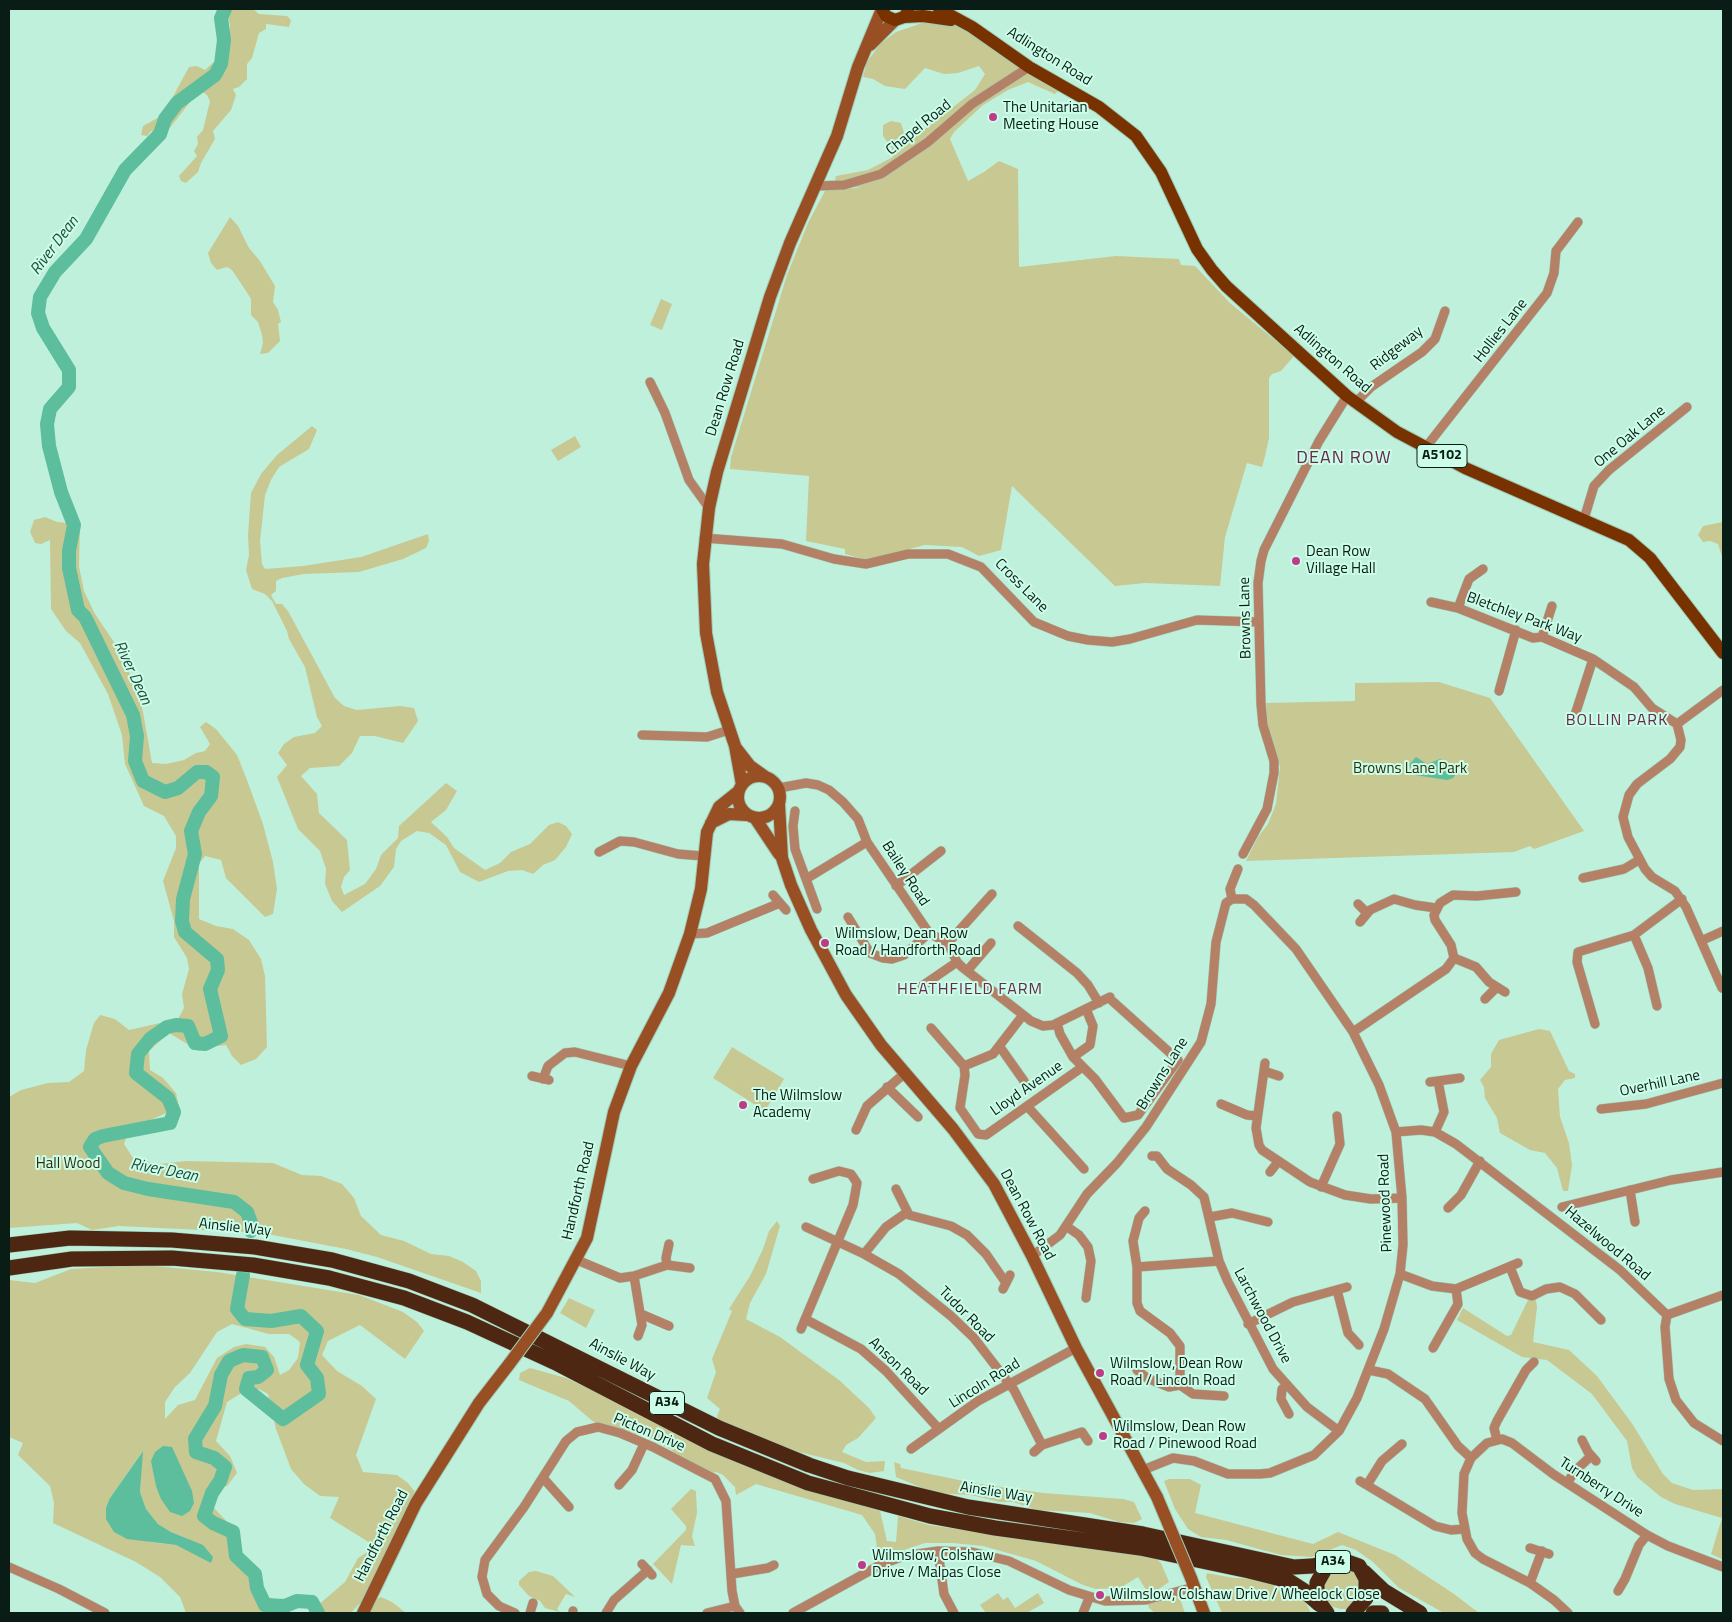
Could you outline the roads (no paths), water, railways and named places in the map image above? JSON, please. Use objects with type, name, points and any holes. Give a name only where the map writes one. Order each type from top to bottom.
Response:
[{"type":"highway","name":"Ainslie Way","points":[[9,1245],[70,1238],[172,1240],[255,1247],[332,1260],[409,1281],[472,1305],[719,1428],[809,1465],[848,1478],[950,1503],[1143,1534],[1294,1567],[1332,1562]]},
{"type":"highway","name":"A34","points":[[9,1268],[72,1259],[172,1258],[253,1265],[337,1280],[404,1298],[475,1326],[558,1364],[712,1444],[808,1483],[930,1516],[995,1528],[1140,1548],[1250,1570],[1289,1581],[1304,1590],[1322,1609]]},
{"type":"highway","name":"A34","points":[[1322,1609],[1317,1582],[1322,1571],[1332,1562],[1347,1560],[1363,1571],[1384,1591],[1420,1613]]},
{"type":"highway","name":"A34","points":[[1353,1613],[1364,1603],[1368,1592],[1363,1571]]},
{"type":"highway","points":[[1373,1613],[1382,1613]]},
{"type":"main road","points":[[882,9],[886,16],[902,15]]},
{"type":"main road","name":"Dean Row Road","points":[[764,776],[750,766],[735,746],[728,730],[717,692],[707,640],[703,588],[704,538],[717,472],[770,297],[790,243],[817,186],[837,136],[863,53],[882,9]]},
{"type":"main road","name":"Adlington Road","points":[[939,9],[972,27],[1029,67],[1099,107],[1136,136],[1161,172],[1183,223],[1197,249],[1212,270],[1226,286],[1352,399],[1397,432],[1465,468],[1629,540],[1650,558],[1723,653]]},
{"type":"main road","name":"Adlington Road","points":[[902,15],[940,17],[972,27]]},
{"type":"main road","name":"Dean Row Road","points":[[863,53],[902,15]]},
{"type":"main road","name":"Dean Row Road","points":[[735,746],[740,788]]},
{"type":"main road","points":[[711,823],[729,814],[751,816],[768,816],[779,804],[779,788],[774,782],[764,776],[751,778],[740,788],[739,803],[751,816]]},
{"type":"main road","name":"Handforth Road","points":[[363,1613],[416,1503],[479,1403],[547,1312],[578,1260],[587,1238],[614,1112],[631,1066],[669,993],[690,934],[700,890],[707,832],[719,807],[740,788]]},
{"type":"main road","name":"Dean Row Road","points":[[779,804],[782,858],[791,885],[811,930],[846,995],[881,1045],[979,1162],[994,1184],[1032,1256],[1076,1348],[1157,1497],[1204,1613]]},
{"type":"main road","name":"Dean Row Road","points":[[751,816],[782,858]]},
{"type":"street","name":"Chapel Road","points":[[817,186],[857,182],[887,171],[928,142],[972,104],[1029,67]]},
{"type":"street","name":"Hollies Lane","points":[[1426,447],[1547,293],[1554,274],[1556,251],[1578,222]]},
{"type":"street","name":"Ridgeway","points":[[1352,399],[1422,352],[1435,339],[1445,311]]},
{"type":"street","points":[[650,382],[665,414],[689,480],[709,508]]},
{"type":"street","name":"Browns Lane","points":[[1243,854],[1267,809],[1274,773],[1274,760],[1263,725],[1261,704],[1258,583],[1264,550],[1327,426],[1352,399]]},
{"type":"street","name":"One Oak Lane","points":[[1584,519],[1590,495],[1604,475],[1688,407]]},
{"type":"street","name":"Cross Lane","points":[[704,538],[782,544],[834,559],[866,564],[908,554],[948,554],[981,567],[1034,622],[1068,636],[1088,640],[1112,642],[1130,639],[1197,620],[1259,622]]},
{"type":"street","points":[[1458,608],[1469,579],[1483,569]]},
{"type":"street","name":"Bletchley Park Way","points":[[1431,602],[1458,608],[1533,638],[1542,636],[1592,659],[1634,687],[1652,708],[1677,724]]},
{"type":"street","points":[[1542,636],[1552,606]]},
{"type":"street","points":[[1499,690],[1516,630]]},
{"type":"street","points":[[1574,718],[1592,659]]},
{"type":"street","points":[[1722,988],[1703,940],[1682,899],[1671,888],[1649,874],[1639,860],[1628,837],[1623,810],[1629,795],[1637,784],[1670,759],[1680,747],[1681,740],[1677,724],[1723,690]]},
{"type":"street","points":[[642,735],[707,737],[728,730]]},
{"type":"street","name":"Bailey Road","points":[[779,788],[806,783],[829,790],[858,819],[867,842],[929,932],[948,943]]},
{"type":"street","points":[[795,812],[793,826],[795,849],[817,909]]},
{"type":"street","points":[[599,852],[613,843],[634,842],[678,854],[703,856]]},
{"type":"street","points":[[806,879],[867,842]]},
{"type":"street","points":[[896,886],[941,851]]},
{"type":"street","points":[[1583,878],[1624,869],[1639,860]]},
{"type":"street","name":"Browns Lane","points":[[1032,1256],[1052,1243],[1066,1226],[1087,1194],[1117,1163],[1146,1127],[1200,1042],[1208,1023],[1216,942],[1226,903],[1232,899],[1230,889],[1238,869]]},
{"type":"street","points":[[1353,1032],[1446,969],[1454,958],[1451,945],[1435,920],[1436,908],[1444,899],[1453,895],[1477,896],[1516,892]]},
{"type":"street","points":[[992,894],[948,943],[957,962],[967,971],[1023,1014],[1043,1026],[1057,1023],[1109,998],[1178,1060],[1144,1110],[1124,1118],[1095,1079],[1081,1068],[1073,1057],[1060,1034],[1057,1023]]},
{"type":"street","points":[[690,934],[707,934],[783,906],[773,895]]},
{"type":"street","name":"Pinewood Road","points":[[1143,1470],[1172,1458],[1194,1461],[1228,1474],[1270,1473],[1314,1455],[1339,1431],[1349,1415],[1369,1370],[1384,1329],[1400,1274],[1403,1245],[1402,1198],[1396,1132],[1379,1085],[1353,1032],[1310,968],[1277,928],[1246,899],[1232,899]]},
{"type":"street","points":[[1360,922],[1367,913],[1384,902],[1394,899],[1436,908]]},
{"type":"street","points":[[1595,1024],[1577,962],[1578,952],[1634,935],[1682,899]]},
{"type":"street","points":[[1358,904],[1367,913]]},
{"type":"street","points":[[848,917],[870,953],[883,958],[892,959],[904,955],[929,932]]},
{"type":"street","points":[[1018,926],[1077,973],[1088,985],[1099,1003]]},
{"type":"street","points":[[1703,940],[1723,931]]},
{"type":"street","points":[[1634,935],[1648,968],[1657,1006]]},
{"type":"street","points":[[967,971],[991,942]]},
{"type":"street","points":[[1454,958],[1472,964],[1497,987],[1506,992]]},
{"type":"street","points":[[922,986],[957,962]]},
{"type":"street","points":[[1484,999],[1497,987]]},
{"type":"street","points":[[1073,1057],[1090,1045],[1093,1026],[1086,1009]]},
{"type":"street","points":[[931,1028],[964,1066],[983,1060],[1000,1047],[1023,1014]]},
{"type":"street","points":[[1000,1047],[1024,1082]]},
{"type":"street","points":[[532,1076],[546,1079],[548,1066],[565,1053],[575,1052],[631,1066]]},
{"type":"street","name":"Lloyd Avenue","points":[[964,1066],[965,1075],[960,1108],[978,1134],[989,1133],[1081,1068]]},
{"type":"street","points":[[1278,1076],[1265,1067],[1257,1116],[1259,1145],[1278,1162],[1321,1187],[1345,1195],[1371,1199],[1402,1198]]},
{"type":"street","points":[[856,1130],[867,1106],[904,1073]]},
{"type":"street","points":[[1396,1132],[1421,1130],[1436,1132],[1444,1112],[1438,1081],[1460,1078]]},
{"type":"street","name":"Overhill Lane","points":[[1601,1108],[1646,1104],[1723,1083]]},
{"type":"street","points":[[887,1087],[918,1117]]},
{"type":"street","points":[[1221,1104],[1247,1115],[1257,1116]]},
{"type":"street","points":[[1027,1106],[1084,1169]]},
{"type":"street","points":[[1321,1187],[1340,1144],[1337,1116]]},
{"type":"street","name":"Hazelwood Road","points":[[1436,1132],[1480,1161],[1546,1211],[1568,1231],[1607,1259],[1667,1315]]},
{"type":"street","name":"Larchwood Drive","points":[[1152,1156],[1157,1156],[1167,1169],[1199,1191],[1204,1198],[1219,1261],[1248,1324],[1273,1369],[1286,1386],[1307,1407],[1339,1431]]},
{"type":"street","points":[[1448,1208],[1462,1195],[1480,1161]]},
{"type":"street","points":[[1270,1172],[1278,1162]]},
{"type":"street","points":[[800,1329],[836,1240],[853,1205],[857,1183],[851,1174],[839,1171],[813,1179]]},
{"type":"street","points":[[1562,1206],[1671,1180],[1723,1172]]},
{"type":"street","points":[[896,1189],[906,1213],[913,1217],[951,1226],[968,1235],[986,1254],[1006,1282]]},
{"type":"street","points":[[1630,1190],[1635,1222]]},
{"type":"street","points":[[1145,1211],[1139,1218],[1133,1241],[1137,1267],[1138,1307],[1146,1317],[1170,1333],[1180,1346],[1180,1382],[1193,1394],[1224,1396]]},
{"type":"street","points":[[864,1254],[886,1227],[906,1213]]},
{"type":"street","points":[[1210,1217],[1232,1213],[1268,1222]]},
{"type":"street","points":[[1066,1226],[1079,1235],[1088,1247],[1091,1261],[1086,1298]]},
{"type":"street","name":"Tudor Road","points":[[806,1227],[864,1254],[899,1274],[940,1306],[974,1338],[1009,1383],[1042,1445]]},
{"type":"street","points":[[667,1265],[666,1258],[669,1244]]},
{"type":"street","points":[[578,1260],[620,1278],[634,1276],[667,1265],[690,1268]]},
{"type":"street","points":[[1137,1267],[1219,1261]]},
{"type":"street","points":[[1400,1274],[1432,1286],[1456,1290],[1514,1265],[1520,1292],[1532,1296],[1546,1289],[1560,1287],[1575,1294],[1600,1320]]},
{"type":"street","points":[[634,1276],[642,1325],[638,1336]]},
{"type":"street","points":[[1248,1324],[1293,1302],[1347,1287]]},
{"type":"street","points":[[1337,1290],[1348,1333],[1359,1345]]},
{"type":"street","points":[[1433,1348],[1458,1304],[1456,1290]]},
{"type":"street","points":[[1723,1295],[1667,1315],[1665,1327],[1669,1379],[1676,1400],[1694,1423],[1723,1441]]},
{"type":"street","points":[[641,1314],[669,1326]]},
{"type":"street","name":"Anson Road","points":[[805,1319],[861,1349],[886,1371],[939,1429]]},
{"type":"street","name":"Lincoln Road","points":[[911,1449],[978,1401],[1076,1348]]},
{"type":"street","points":[[1534,1362],[1526,1370],[1497,1421],[1494,1428],[1497,1440],[1482,1446],[1471,1458],[1462,1486],[1464,1529],[1471,1547],[1479,1556],[1530,1583],[1554,1600],[1568,1613]]},
{"type":"street","points":[[1136,1370],[1169,1387],[1180,1382]]},
{"type":"street","points":[[1369,1370],[1388,1374],[1425,1399],[1458,1446],[1471,1458]]},
{"type":"street","points":[[1286,1386],[1280,1393],[1288,1408]]},
{"type":"street","name":"Picton Drive","points":[[514,1613],[499,1606],[487,1594],[482,1577],[483,1566],[490,1551],[544,1479],[566,1441],[586,1429],[606,1429],[644,1444],[709,1474],[719,1485],[726,1501],[737,1609],[708,1613]]},
{"type":"street","points":[[1034,1452],[1042,1445],[1082,1432],[1088,1441]]},
{"type":"street","name":"Turnberry Drive","points":[[1497,1440],[1502,1439],[1512,1443],[1567,1483],[1668,1546],[1723,1567]]},
{"type":"street","points":[[1567,1483],[1575,1470],[1593,1458],[1582,1440]]},
{"type":"street","points":[[619,1485],[632,1470],[644,1444]]},
{"type":"street","points":[[1403,1444],[1382,1461],[1364,1483],[1435,1526],[1451,1530],[1464,1529]]},
{"type":"street","points":[[544,1479],[568,1507]]},
{"type":"street","points":[[1618,1591],[1639,1545],[1647,1534]]},
{"type":"street","points":[[1530,1548],[1546,1552],[1530,1583]]},
{"type":"street","points":[[799,1612],[882,1564],[904,1556],[938,1551],[972,1552],[1009,1561],[1089,1598],[1113,1602],[1129,1602],[1178,1593],[1193,1582]]},
{"type":"street","points":[[938,1551],[944,1594],[954,1613]]},
{"type":"street","points":[[732,1574],[768,1568],[774,1565]]},
{"type":"street","points":[[9,1567],[60,1589],[105,1613]]},
{"type":"street","points":[[606,1613],[614,1600],[647,1569]]},
{"type":"street","points":[[1083,1613],[1089,1598]]},
{"type":"street","points":[[530,1613],[533,1603]]},
{"type":"waterway","name":"River Dean","points":[[225,9],[221,18],[224,40],[221,64],[215,75],[177,103],[165,119],[160,134],[125,170],[86,239],[55,272],[40,297],[38,313],[43,328],[69,370],[69,387],[50,409],[47,424],[49,446],[61,492],[74,525],[69,551],[69,568],[78,610],[85,617],[133,715],[137,736],[135,761],[143,781],[165,792],[178,788],[197,772],[206,772],[213,777],[211,796],[199,812],[191,831],[195,854],[183,899],[182,921],[185,932],[217,959],[218,970],[210,989],[221,1036],[205,1044],[195,1043],[188,1026],[176,1025],[167,1027],[150,1039],[138,1054],[136,1073],[168,1098],[174,1112],[170,1123],[103,1136],[95,1139],[90,1147],[108,1173],[124,1183],[148,1189],[234,1202],[247,1212],[251,1223],[251,1231]]},
{"type":"waterway","name":"River Dean","points":[[243,1275],[237,1309],[245,1319],[271,1321],[301,1316],[317,1331],[307,1365],[317,1378],[319,1394],[283,1419],[246,1389],[249,1378],[258,1377],[267,1370],[262,1357],[243,1355],[229,1361],[221,1375],[215,1406],[195,1439],[196,1452],[214,1458],[225,1467],[220,1481],[212,1493],[204,1516],[213,1523],[233,1532],[236,1556],[255,1574],[257,1588],[265,1605],[285,1606],[297,1601],[312,1602],[318,1613]]},
{"type":"place","name":"The Unitarian Meeting House","points":[[993,117]]},
{"type":"place","name":"Dean Row Village Hall","points":[[1296,561]]},
{"type":"place","name":"Wilmslow, Dean Row Road / Handforth Road","points":[[825,943]]},
{"type":"place","name":"The Wilmslow Academy","points":[[743,1105]]},
{"type":"place","name":"Wilmslow, Dean Row Road / Lincoln Road","points":[[1100,1373]]},
{"type":"place","name":"Wilmslow, Dean Row Road / Pinewood Road","points":[[1103,1436]]},
{"type":"place","name":"Wilmslow, Colshaw Drive / Malpas Close","points":[[862,1565]]},
{"type":"place","name":"Wilmslow, Colshaw Drive / Wheelock Close","points":[[1100,1595]]},
{"type":"district","name":"DEAN ROW","points":[[1344,459]]},
{"type":"district","name":"BOLLIN PARK","points":[[1617,721]]},
{"type":"district","name":"HEATHFIELD FARM","points":[[970,990]]},
{"type":"park label","name":"Browns Lane Park","points":[[1410,769]]},
{"type":"park label","name":"Hall Wood","points":[[68,1164]]}]
